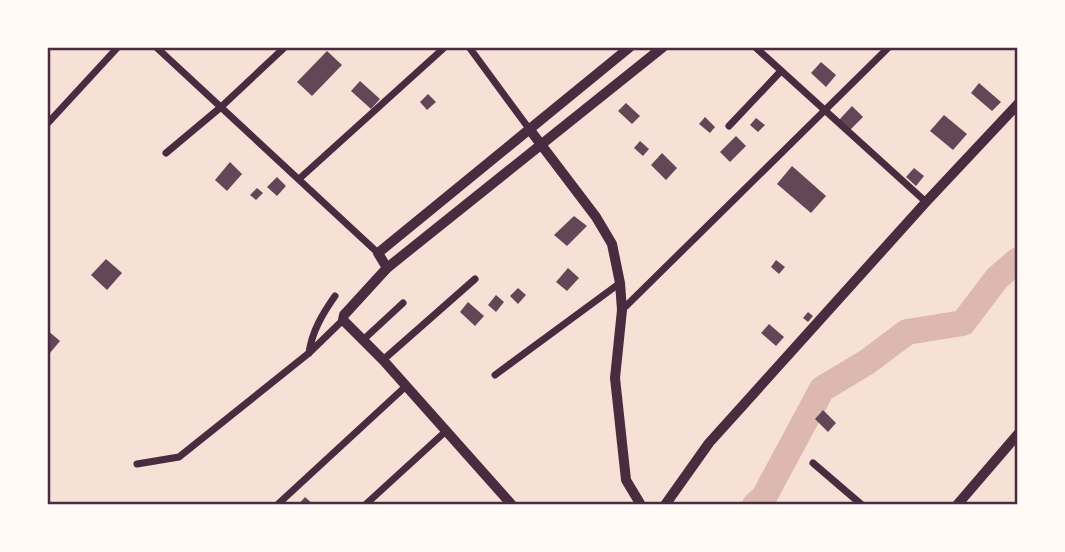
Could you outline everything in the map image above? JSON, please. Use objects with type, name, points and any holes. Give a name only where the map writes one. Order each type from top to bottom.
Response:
[{"type":"main road","points":[[512,505],[383,360],[343,320],[344,315],[387,268],[663,47]]},
{"type":"main road","points":[[387,268],[378,253],[627,48]]},
{"type":"main road","points":[[665,505],[709,443],[1018,104]]},
{"type":"main road","points":[[530,130],[596,217],[612,244],[622,310],[615,378],[626,480],[641,505]]},
{"type":"street","points":[[47,124],[118,47]]},
{"type":"street","points":[[156,47],[378,253]]},
{"type":"street","points":[[166,153],[221,107],[285,47]]},
{"type":"street","points":[[299,179],[445,47]]},
{"type":"street","points":[[469,47],[530,130]]},
{"type":"street","points":[[755,47],[926,202]]},
{"type":"street","points":[[622,310],[889,47]]},
{"type":"street","points":[[729,126],[781,71]]},
{"type":"street","points":[[383,360],[475,279]]},
{"type":"street","points":[[495,375],[620,283]]},
{"type":"street","points":[[309,353],[311,339],[335,296]]},
{"type":"street","points":[[363,340],[403,303]]},
{"type":"street","points":[[136,464],[179,457],[309,353],[343,320]]},
{"type":"street","points":[[277,505],[405,387]]},
{"type":"street","points":[[365,505],[446,431]]},
{"type":"street","points":[[957,505],[1018,435]]},
{"type":"street","points":[[813,463],[862,505]]},
{"type":"building","points":[[327,51],[342,65],[312,96],[297,82]]},
{"type":"building","points":[[821,62],[836,75],[826,87],[811,73]]},
{"type":"building","points":[[360,81],[380,99],[371,109],[351,91]]},
{"type":"building","points":[[979,83],[1001,102],[992,111],[971,93]]},
{"type":"building","points":[[428,94],[436,102],[427,110],[420,102]]},
{"type":"building","points":[[626,103],[640,116],[632,124],[618,111]]},
{"type":"building","points":[[852,106],[863,117],[850,130],[839,120]]},
{"type":"building","points":[[944,115],[967,134],[953,150],[930,131]]},
{"type":"building","points":[[705,117],[715,127],[710,133],[699,124]]},
{"type":"building","points":[[756,118],[765,125],[758,132],[750,125]]},
{"type":"building","points":[[736,136],[746,146],[730,162],[720,152]]},
{"type":"building","points":[[640,141],[649,149],[643,156],[634,148]]},
{"type":"building","points":[[662,153],[677,168],[666,180],[651,165]]},
{"type":"building","points":[[230,162],[242,174],[227,191],[215,180]]},
{"type":"building","points":[[792,166],[826,196],[811,213],[777,184]]},
{"type":"building","points":[[914,168],[924,176],[916,186],[906,177]]},
{"type":"building","points":[[277,177],[286,186],[277,196],[267,187]]},
{"type":"building","points":[[257,188],[263,193],[256,200],[250,195]]},
{"type":"building","points":[[574,216],[587,226],[567,246],[554,235]]},
{"type":"building","points":[[106,259],[122,273],[107,290],[91,275]]},
{"type":"building","points":[[776,260],[785,267],[779,274],[771,267]]},
{"type":"building","points":[[568,268],[579,278],[567,291],[556,282]]},
{"type":"building","points":[[518,288],[526,295],[518,304],[510,296]]},
{"type":"building","points":[[496,295],[504,302],[496,312],[488,305]]},
{"type":"building","points":[[468,302],[484,316],[475,326],[460,312]]},
{"type":"building","points":[[808,312],[813,316],[808,322],[803,318]]},
{"type":"building","points":[[769,324],[784,337],[776,346],[761,333]]},
{"type":"building","points":[[47,330],[60,341],[50,353],[47,350]]},
{"type":"building","points":[[823,410],[836,423],[828,432],[815,419]]},
{"type":"building","points":[[305,497],[314,505],[298,505]]},
{"type":"waterway","points":[[755,505],[764,497],[822,389],[867,362],[907,332],[963,323],[997,278],[1018,260]]}]
